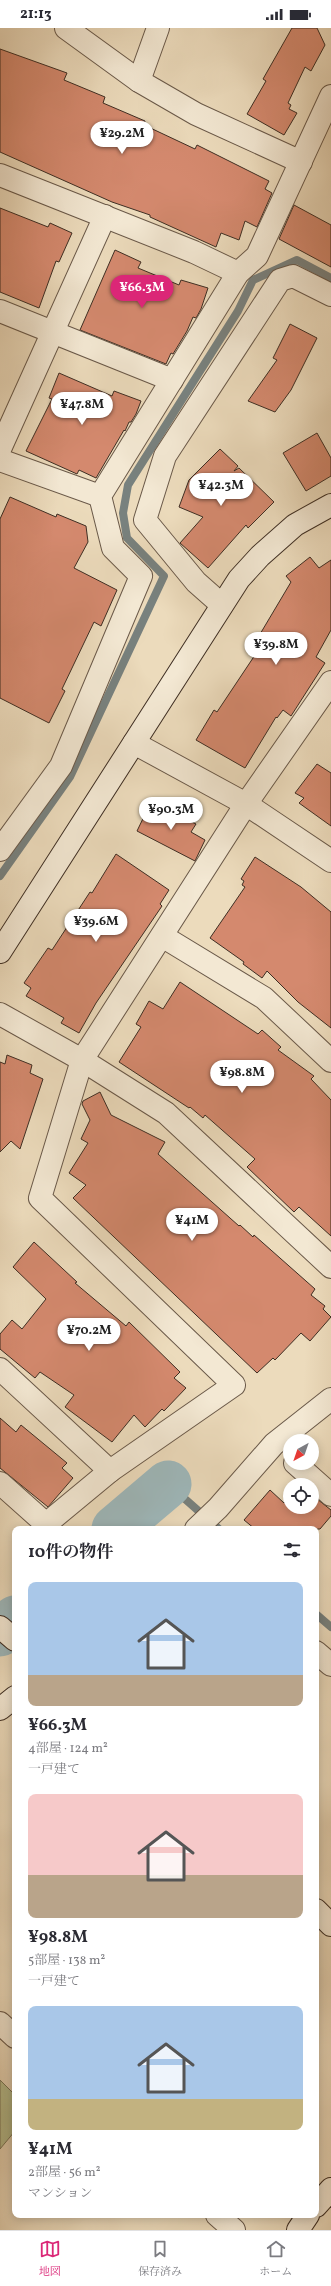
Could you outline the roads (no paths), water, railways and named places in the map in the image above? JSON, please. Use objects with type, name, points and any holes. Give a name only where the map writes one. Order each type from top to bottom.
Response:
[{"type":"street","points":[[66,28],[139,81],[196,114],[301,162]]},
{"type":"street","points":[[139,81],[158,28]]},
{"type":"street","points":[[0,850],[61,766],[141,576],[114,548],[100,496],[238,273],[261,258],[301,162],[331,96]]},
{"type":"street","points":[[0,175],[194,252],[238,273]]},
{"type":"street","points":[[0,449],[105,216]]},
{"type":"street","points":[[261,258],[280,280]]},
{"type":"street","points":[[222,605],[196,582],[145,520],[165,456],[280,280],[293,276],[331,295]]},
{"type":"street","points":[[0,311],[172,380]]},
{"type":"street","points":[[0,460],[100,496]]},
{"type":"street","points":[[0,952],[239,579],[260,556],[295,525],[331,505]]},
{"type":"street","points":[[0,1483],[46,1524],[110,1471],[234,1385],[40,1198],[82,1060],[246,804],[331,682]]},
{"type":"street","points":[[134,743],[246,804],[331,861]]},
{"type":"street","points":[[162,936],[264,998],[331,1061]]},
{"type":"street","points":[[0,1014],[82,1060],[166,1113],[331,1267]]},
{"type":"street","points":[[0,1369],[110,1471]]},
{"type":"street","points":[[199,1526],[218,1508],[274,1444],[331,1399]]},
{"type":"street","points":[[274,1444],[283,1452]]},
{"type":"street","points":[[303,1470],[331,1495]]},
{"type":"street","points":[[0,1627],[12,1637]]},
{"type":"street","points":[[319,1655],[331,1665]]},
{"type":"street","points":[[0,1709],[12,1699]]},
{"type":"street","points":[[319,1913],[331,1925]]},
{"type":"street","points":[[0,2023],[12,2034]]},
{"type":"street","points":[[319,2203],[331,2189]]},
{"type":"street","points":[[220,2218],[234,2230]]},
{"type":"street","points":[[298,2230],[306,2218]]},
{"type":"waterway","points":[[0,876],[70,777],[164,576],[127,538],[123,513],[128,485],[238,311],[253,280],[297,260],[331,278]]},
{"type":"waterway","points":[[168,1484],[216,1526]]},
{"type":"waterway","points":[[119,1526],[168,1484]]},
{"type":"waterway","points":[[319,1617],[331,1627]]},
{"type":"waterway","points":[[0,1633],[12,1622]]}]
